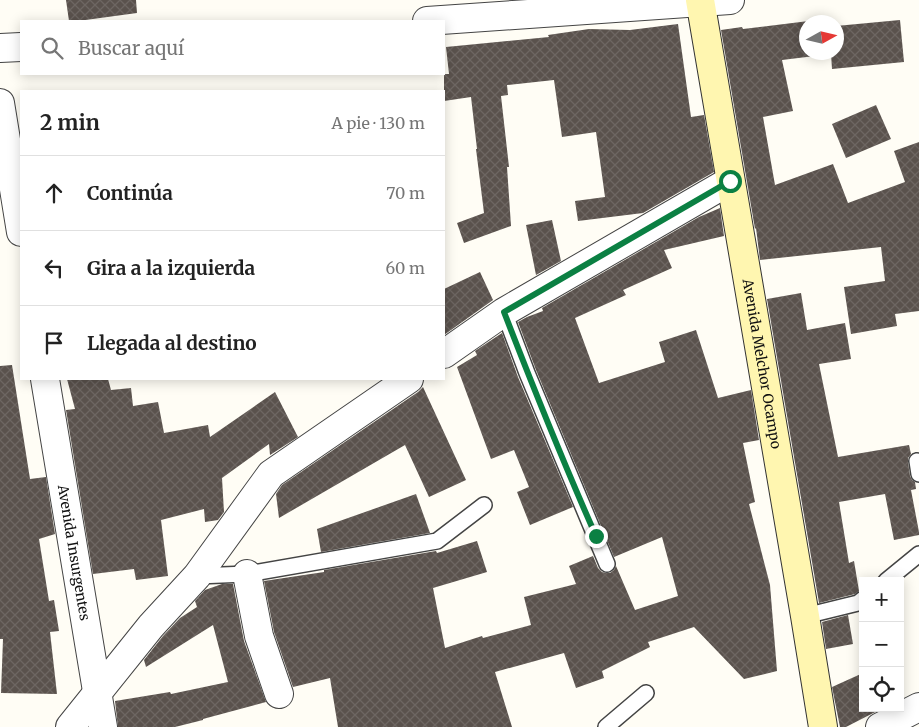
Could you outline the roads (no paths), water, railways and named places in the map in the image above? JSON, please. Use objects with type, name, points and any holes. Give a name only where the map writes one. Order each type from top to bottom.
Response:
[{"type":"main road","name":"Avenida Melchor Ocampo","points":[[701,1],[823,727]]},
{"type":"street","points":[[441,20],[730,0]]},
{"type":"street","points":[[0,48],[20,47]]},
{"type":"street","points":[[0,103],[20,226]]},
{"type":"street","points":[[445,353],[504,312],[730,181]]},
{"type":"street","name":"Avenida Insurgentes","points":[[45,380],[103,727]]},
{"type":"street","points":[[70,727],[151,626],[196,576],[271,474],[408,380]]},
{"type":"street","points":[[247,574],[259,636],[278,694]]},
{"type":"street","points":[[880,727],[919,707]]},
{"type":"lane","points":[[504,312],[527,373],[607,564]]},
{"type":"lane","points":[[196,576],[247,574],[437,541],[484,505]]},
{"type":"lane","points":[[891,577],[919,554]]},
{"type":"lane","points":[[805,616],[859,602]]},
{"type":"lane","points":[[606,727],[646,693]]}]
